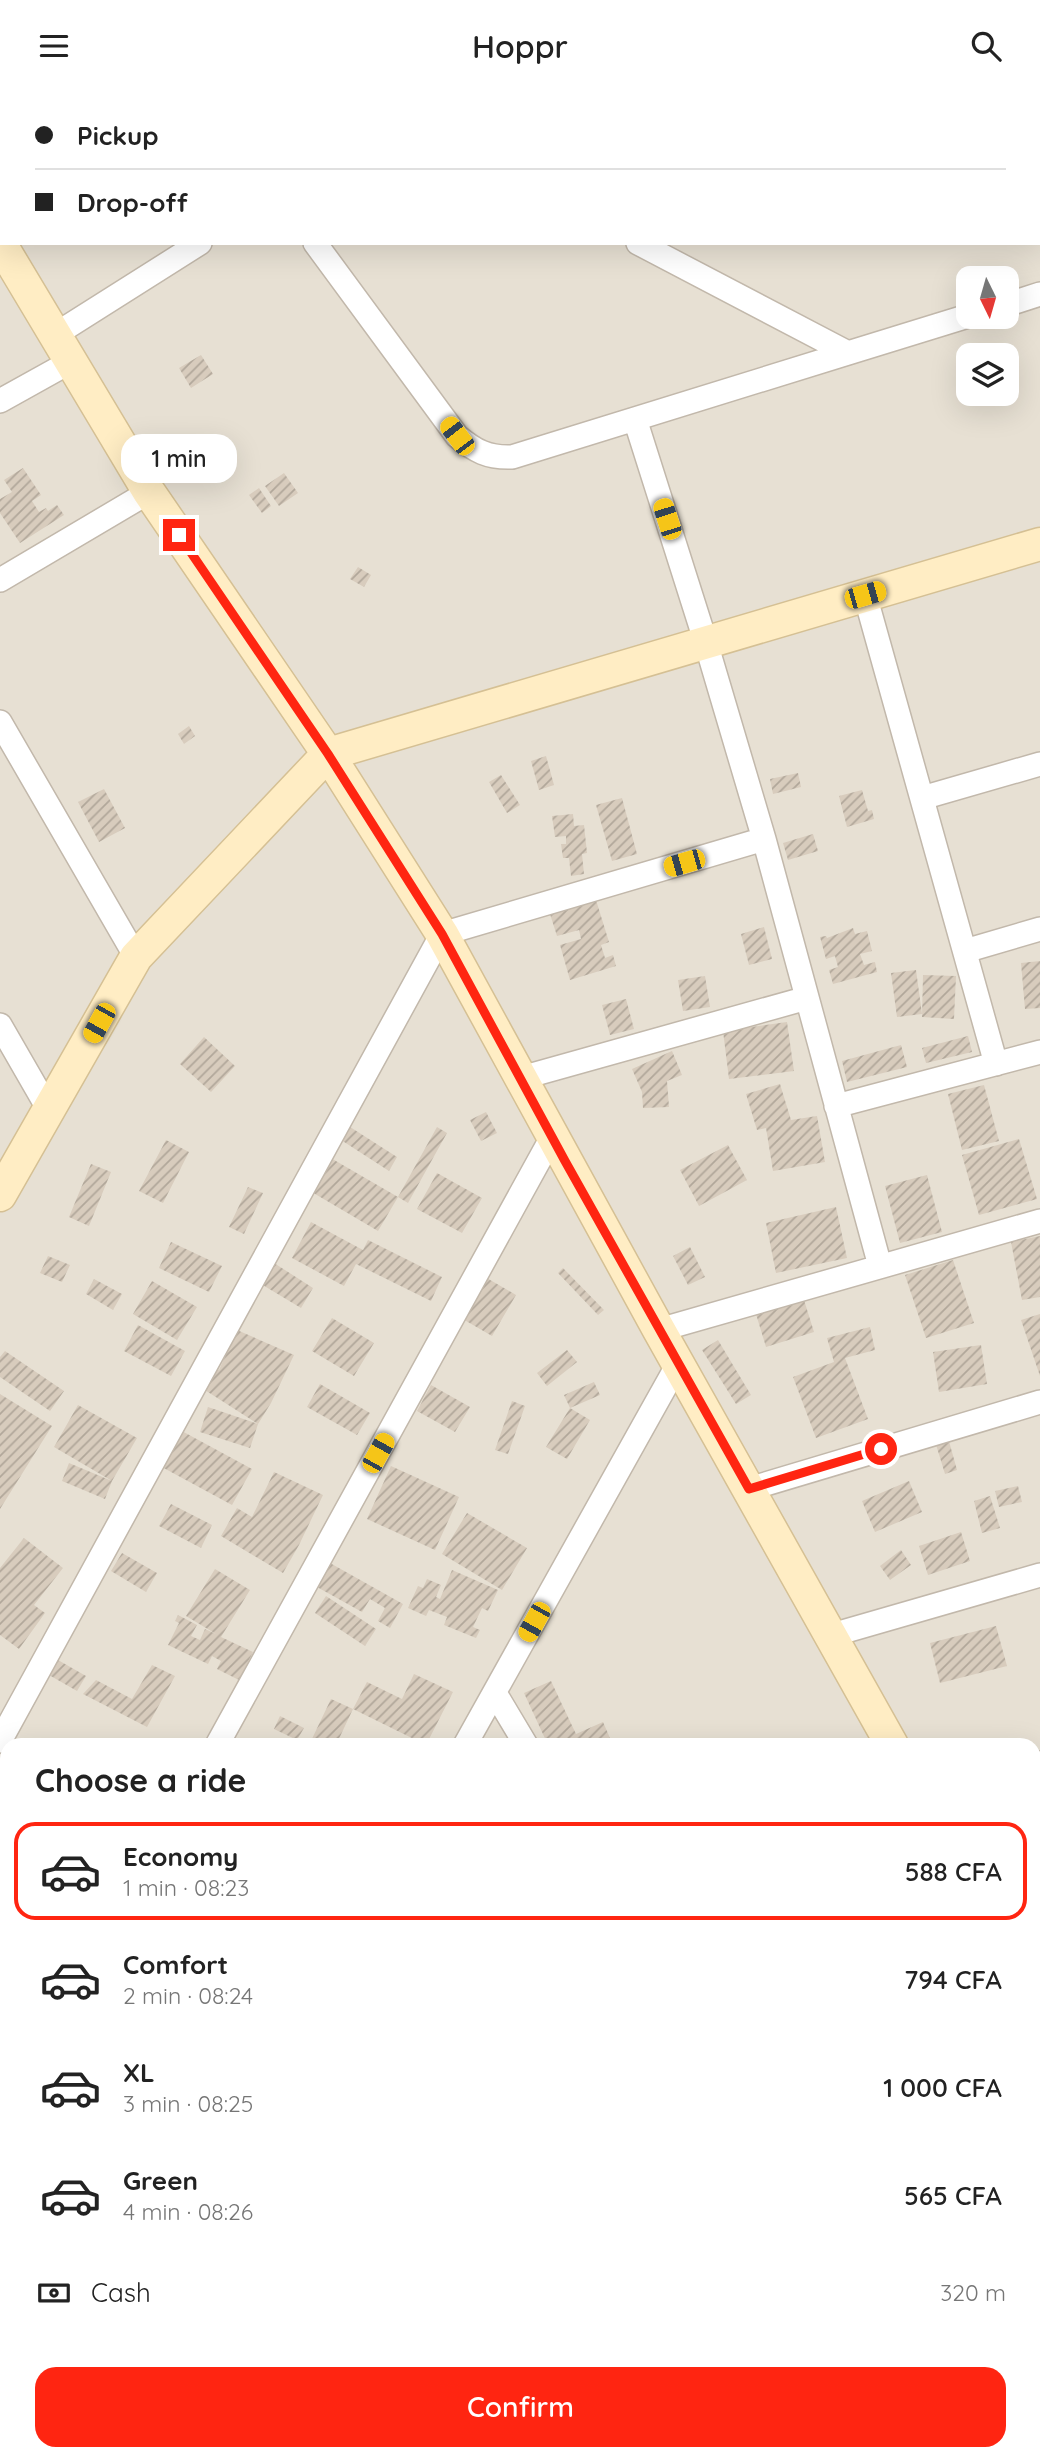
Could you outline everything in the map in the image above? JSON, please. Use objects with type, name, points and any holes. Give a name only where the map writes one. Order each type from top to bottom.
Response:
[{"type":"main road","points":[[1,245],[53,336],[149,492],[328,754],[442,934],[659,1330],[888,1738]]},
{"type":"main road","points":[[0,1195],[136,957],[328,754],[1040,544]]},
{"type":"street","points":[[53,336],[197,245]]},
{"type":"street","points":[[316,245],[457,436],[474,450],[495,458],[512,457],[956,320]]},
{"type":"street","points":[[642,245],[848,353]]},
{"type":"street","points":[[1019,301],[1040,294]]},
{"type":"street","points":[[0,401],[70,362]]},
{"type":"street","points":[[635,419],[706,643],[764,839],[880,1266]]},
{"type":"street","points":[[0,580],[149,492]]},
{"type":"street","points":[[865,595],[996,1064]]},
{"type":"street","points":[[0,722],[136,957]]},
{"type":"street","points":[[922,798],[1040,764]]},
{"type":"street","points":[[2,1738],[442,934],[764,839]]},
{"type":"street","points":[[965,951],[1040,929]]},
{"type":"street","points":[[521,1078],[807,998]]},
{"type":"street","points":[[0,1025],[49,1110]]},
{"type":"street","points":[[836,1106],[1040,1052]]},
{"type":"street","points":[[221,1738],[552,1137]]},
{"type":"street","points":[[659,1330],[1040,1220]]},
{"type":"street","points":[[469,1738],[678,1364]]},
{"type":"street","points":[[749,1489],[1040,1402]]},
{"type":"street","points":[[831,1635],[1040,1574]]},
{"type":"street","points":[[495,1693],[522,1738]]},
{"type":"shaded area","points":[[0,245],[1040,245],[1040,1738],[0,1738]]},
{"type":"building","points":[[201,355],[213,374],[191,388],[179,368]]},
{"type":"building","points":[[23,468],[41,495],[32,501],[39,512],[46,508],[48,511],[57,505],[64,515],[20,543],[0,513],[0,499],[12,492],[4,480]]},
{"type":"building","points":[[284,473],[298,493],[279,506],[265,486]]},
{"type":"building","points":[[259,488],[271,506],[262,513],[249,495]]},
{"type":"building","points":[[358,567],[371,575],[364,587],[350,579]]},
{"type":"building","points":[[189,726],[195,736],[184,744],[178,734]]},
{"type":"building","points":[[546,756],[554,785],[539,790],[531,761]]},
{"type":"building","points":[[798,773],[801,787],[773,794],[770,779]]},
{"type":"building","points":[[501,775],[520,805],[507,813],[489,782]]},
{"type":"building","points":[[104,789],[125,828],[99,842],[78,802]]},
{"type":"building","points":[[862,790],[868,811],[872,810],[874,819],[847,827],[839,796]]},
{"type":"building","points":[[622,798],[637,854],[612,861],[596,805]]},
{"type":"building","points":[[573,814],[574,826],[584,825],[587,853],[582,854],[584,874],[571,876],[569,858],[563,858],[561,844],[566,844],[566,836],[555,837],[552,816]]},
{"type":"building","points":[[813,834],[818,851],[788,860],[783,843]]},
{"type":"building","points":[[596,900],[609,942],[601,945],[605,958],[613,955],[616,966],[570,980],[560,945],[581,939],[579,930],[557,936],[550,914]]},
{"type":"building","points":[[764,927],[772,959],[749,965],[741,934]]},
{"type":"building","points":[[853,928],[855,934],[867,931],[872,951],[860,954],[864,965],[875,962],[877,972],[833,984],[829,970],[838,967],[835,956],[826,959],[820,937],[827,938]]},
{"type":"building","points":[[1040,961],[1040,1008],[1025,1009],[1021,963]]},
{"type":"building","points":[[916,970],[922,1014],[897,1017],[891,973]]},
{"type":"building","points":[[923,975],[956,976],[954,1019],[922,1017]]},
{"type":"building","points":[[705,976],[710,1007],[683,1011],[678,980]]},
{"type":"building","points":[[626,999],[634,1029],[610,1035],[602,1005]]},
{"type":"building","points":[[787,1022],[794,1071],[729,1079],[723,1031]]},
{"type":"building","points":[[968,1036],[972,1052],[926,1063],[922,1048]]},
{"type":"building","points":[[204,1037],[235,1066],[211,1092],[180,1064]]},
{"type":"building","points":[[901,1045],[907,1067],[847,1082],[842,1061]]},
{"type":"building","points":[[672,1051],[682,1075],[667,1081],[669,1107],[643,1108],[642,1092],[632,1069]]},
{"type":"building","points":[[780,1084],[791,1120],[817,1116],[825,1162],[773,1171],[766,1128],[757,1130],[746,1094]]},
{"type":"building","points":[[984,1085],[999,1141],[962,1150],[948,1094]]},
{"type":"building","points":[[486,1112],[497,1133],[481,1141],[470,1120]]},
{"type":"building","points":[[347,1125],[397,1157],[389,1171],[338,1138]]},
{"type":"building","points":[[437,1127],[447,1133],[408,1203],[398,1197]]},
{"type":"building","points":[[1019,1139],[1037,1199],[979,1215],[962,1155]]},
{"type":"building","points":[[166,1140],[189,1152],[163,1203],[139,1191]]},
{"type":"building","points":[[728,1145],[747,1180],[699,1206],[680,1170]]},
{"type":"building","points":[[329,1157],[398,1197],[378,1231],[310,1191]]},
{"type":"building","points":[[91,1164],[111,1172],[89,1226],[69,1217]]},
{"type":"building","points":[[437,1173],[482,1198],[462,1233],[417,1209]]},
{"type":"building","points":[[927,1175],[942,1232],[900,1243],[885,1186]]},
{"type":"building","points":[[248,1187],[263,1193],[244,1234],[229,1227]]},
{"type":"building","points":[[836,1207],[847,1258],[776,1273],[766,1223]]},
{"type":"building","points":[[311,1222],[363,1250],[368,1240],[442,1277],[431,1301],[356,1264],[344,1286],[292,1258]]},
{"type":"building","points":[[1040,1236],[1040,1297],[1022,1300],[1011,1242]]},
{"type":"building","points":[[171,1242],[222,1266],[209,1292],[159,1268]]},
{"type":"building","points":[[690,1247],[705,1277],[688,1285],[673,1256]]},
{"type":"building","points":[[48,1256],[70,1265],[62,1282],[40,1273]]},
{"type":"building","points":[[953,1260],[974,1323],[926,1338],[905,1275]]},
{"type":"building","points":[[274,1263],[313,1288],[301,1308],[261,1284]]},
{"type":"building","points":[[563,1268],[604,1310],[598,1315],[558,1273]]},
{"type":"building","points":[[485,1277],[516,1295],[492,1336],[461,1318]]},
{"type":"building","points":[[94,1279],[122,1294],[113,1310],[86,1294]]},
{"type":"building","points":[[152,1281],[197,1307],[177,1340],[133,1314]]},
{"type":"building","points":[[804,1300],[814,1332],[766,1347],[756,1314]]},
{"type":"building","points":[[1040,1314],[1040,1376],[1021,1320]]},
{"type":"building","points":[[332,1318],[374,1343],[354,1376],[312,1351]]},
{"type":"building","points":[[138,1325],[185,1351],[171,1376],[124,1351]]},
{"type":"building","points":[[870,1327],[875,1350],[845,1358],[868,1419],[816,1438],[793,1377],[834,1362],[827,1338]]},
{"type":"building","points":[[237,1330],[294,1355],[258,1424],[197,1385],[210,1365],[219,1370]]},
{"type":"building","points":[[718,1340],[751,1395],[736,1404],[702,1350]]},
{"type":"building","points":[[981,1345],[987,1384],[939,1392],[933,1352]]},
{"type":"building","points":[[567,1350],[577,1362],[547,1386],[537,1373]]},
{"type":"building","points":[[5,1351],[64,1391],[50,1411],[0,1377],[0,1357]]},
{"type":"building","points":[[594,1382],[600,1395],[570,1408],[564,1395]]},
{"type":"building","points":[[320,1384],[370,1413],[357,1435],[307,1407]]},
{"type":"building","points":[[431,1385],[470,1407],[455,1432],[417,1411]]},
{"type":"building","points":[[0,1394],[52,1426],[0,1509]]},
{"type":"building","points":[[512,1401],[525,1406],[508,1454],[495,1450]]},
{"type":"building","points":[[78,1405],[137,1438],[112,1481],[54,1447]]},
{"type":"building","points":[[208,1407],[258,1424],[250,1448],[200,1432]]},
{"type":"building","points":[[570,1408],[590,1420],[567,1459],[546,1447]]},
{"type":"building","points":[[180,1430],[252,1469],[232,1505],[160,1466]]},
{"type":"building","points":[[947,1434],[957,1470],[945,1474],[934,1438]]},
{"type":"building","points":[[69,1463],[112,1481],[105,1499],[62,1481]]},
{"type":"building","points":[[391,1466],[459,1497],[435,1550],[367,1519]]},
{"type":"building","points":[[274,1472],[323,1495],[283,1573],[221,1536],[237,1508],[252,1517]]},
{"type":"building","points":[[909,1481],[922,1512],[875,1532],[862,1501]]},
{"type":"building","points":[[1018,1486],[1022,1502],[999,1507],[995,1491]]},
{"type":"building","points":[[990,1496],[1000,1528],[982,1533],[974,1501]]},
{"type":"building","points":[[171,1504],[212,1525],[201,1548],[159,1526]]},
{"type":"building","points":[[467,1513],[527,1548],[502,1590],[442,1554]]},
{"type":"building","points":[[961,1532],[970,1561],[928,1575],[919,1546]]},
{"type":"building","points":[[24,1538],[63,1568],[34,1605],[45,1613],[19,1649],[0,1635],[0,1568]]},
{"type":"building","points":[[901,1550],[911,1565],[890,1580],[880,1566]]},
{"type":"building","points":[[122,1553],[157,1573],[146,1592],[111,1571]]},
{"type":"building","points":[[330,1563],[403,1604],[390,1628],[378,1621],[385,1608],[370,1599],[362,1612],[317,1587]]},
{"type":"building","points":[[215,1569],[250,1590],[221,1637],[253,1652],[239,1680],[217,1669],[221,1661],[212,1656],[208,1664],[168,1645],[179,1623],[175,1621],[178,1615],[197,1625],[191,1636],[200,1640],[205,1629],[216,1634],[186,1616]]},
{"type":"building","points":[[452,1570],[498,1590],[488,1611],[482,1608],[473,1627],[480,1630],[476,1638],[444,1625],[447,1617],[429,1610],[426,1616],[408,1608],[418,1586],[423,1588],[427,1579],[441,1585],[436,1597],[440,1599]]},
{"type":"building","points":[[326,1596],[376,1629],[365,1646],[315,1613]]},
{"type":"building","points":[[996,1626],[1007,1666],[940,1683],[930,1643]]},
{"type":"building","points":[[58,1660],[86,1676],[77,1691],[49,1675]]},
{"type":"building","points":[[152,1665],[175,1676],[147,1727],[83,1694],[96,1680],[132,1699]]},
{"type":"building","points":[[414,1674],[453,1692],[430,1738],[412,1738],[353,1709],[367,1682],[402,1699]]},
{"type":"building","points":[[551,1681],[576,1734],[603,1722],[610,1738],[545,1738],[524,1693]]},
{"type":"building","points":[[331,1699],[353,1709],[339,1738],[312,1738]]},
{"type":"building","points":[[280,1716],[304,1728],[298,1738],[274,1729]]},
{"type":"route","points":[[179,535],[328,754],[442,934],[565,1161],[749,1489],[881,1449]]}]
